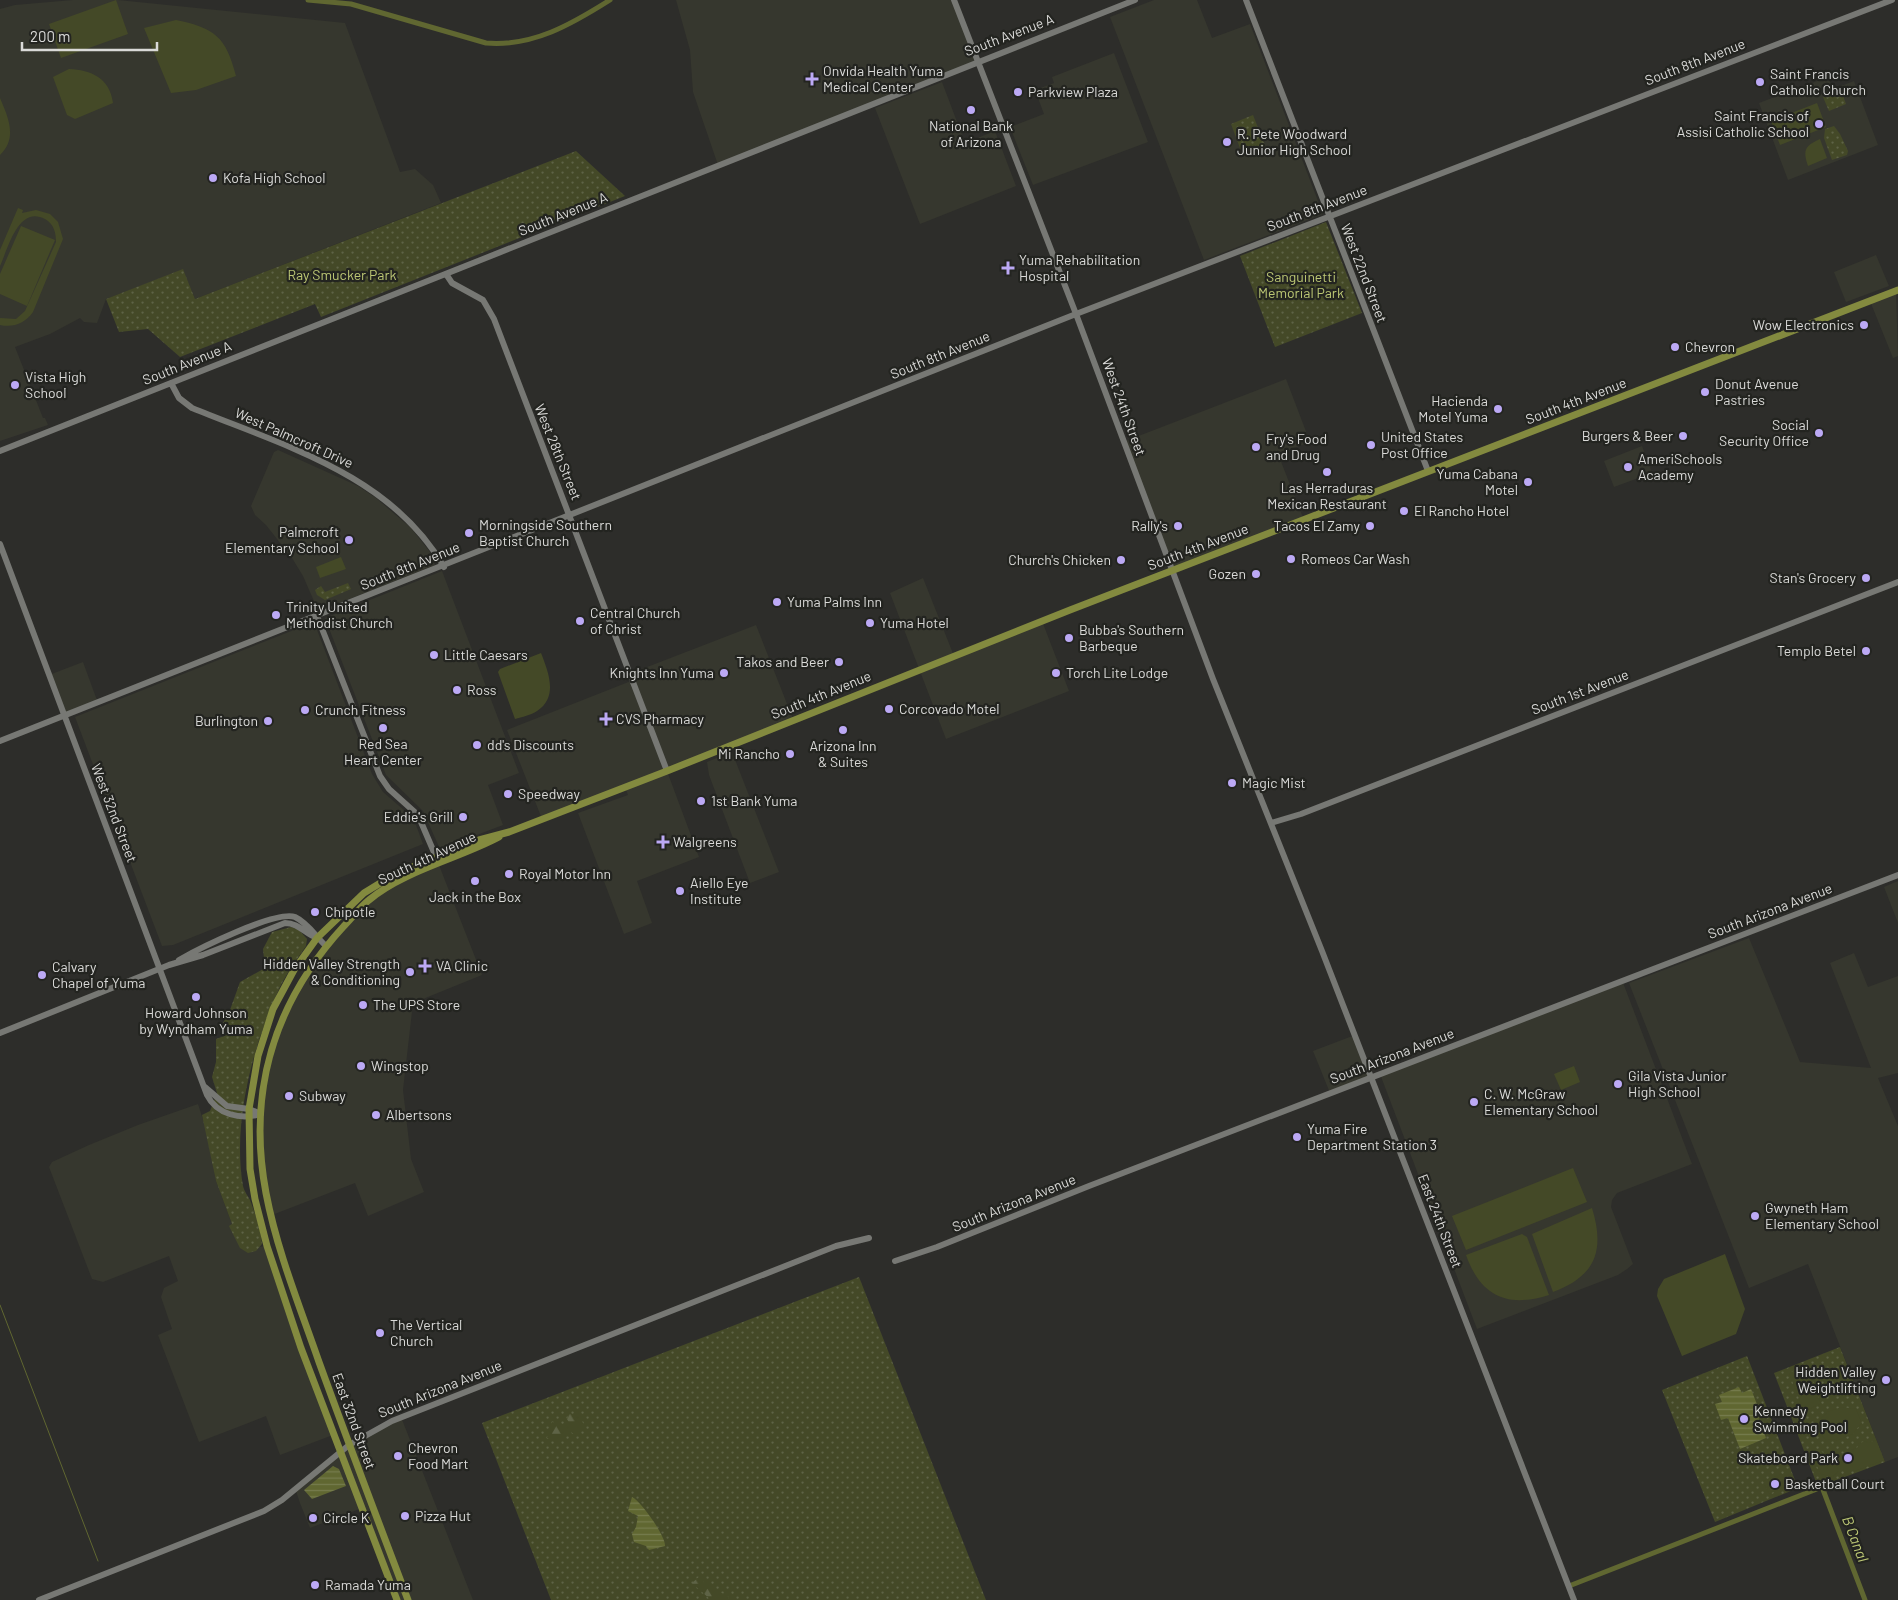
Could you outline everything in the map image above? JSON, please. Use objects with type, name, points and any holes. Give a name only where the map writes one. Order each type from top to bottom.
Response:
[{"type":"main road","name":"South 4th Avenue","points":[[326,946],[369,900],[400,881],[508,832],[1171,571],[1898,290]]},
{"type":"main road","name":"South 4th Avenue","points":[[317,938],[370,888],[395,874],[479,840],[508,832]]},
{"type":"main road","points":[[436,857],[439,864]]},
{"type":"main road","points":[[249,1117],[258,1056],[273,1009],[294,970],[317,938]]},
{"type":"main road","points":[[261,1114],[268,1061],[277,1030],[303,978],[326,946]]},
{"type":"main road","name":"East 32nd Street","points":[[261,1114],[262,1168],[266,1195],[281,1249],[349,1445],[408,1600]]},
{"type":"main road","name":"East 32nd Street","points":[[249,1117],[252,1185],[269,1253],[301,1348],[397,1600]]},
{"type":"main road","points":[[301,1348],[312,1342]]},
{"type":"street","name":"West 24th Street","points":[[954,0],[1076,314],[1171,571],[1271,823]]},
{"type":"street","name":"South Avenue A","points":[[0,451],[1135,0]]},
{"type":"street","name":"West 22nd Street","points":[[1246,0],[1428,472]]},
{"type":"street","name":"South 8th Avenue","points":[[0,741],[444,567],[1076,314],[1892,0]]},
{"type":"street","name":"West 28th Street","points":[[446,274],[450,282],[478,296],[489,308],[666,771]]},
{"type":"street","name":"West Palmcroft Drive","points":[[171,383],[180,398],[192,408],[327,464],[375,490],[420,531],[444,567]]},
{"type":"street","name":"West 32nd Street","points":[[0,546],[207,1096],[215,1106],[233,1115],[249,1117],[261,1114]]},
{"type":"street","name":"South 1st Avenue","points":[[1271,823],[1301,814],[1898,582]]},
{"type":"street","points":[[317,616],[380,776],[389,789],[418,815],[436,857]]},
{"type":"street","name":"East 24th Street","points":[[1271,823],[1574,1600]]},
{"type":"street","name":"South Arizona Avenue","points":[[895,1261],[937,1247],[1371,1077],[1898,875]]},
{"type":"street","points":[[0,1033],[169,965],[203,955],[285,923],[298,925],[310,936],[317,938],[326,946]]},
{"type":"street","name":"West 32nd Street","points":[[205,1087],[227,1106],[249,1109],[261,1114]]},
{"type":"street","name":"South Arizona Avenue","points":[[39,1600],[264,1511],[277,1503],[349,1445],[397,1419],[836,1246],[870,1238]]},
{"type":"shaded area","name":"Kofa High School","points":[[73,0],[118,0],[345,23],[400,172],[415,169],[433,185],[441,203],[195,299],[183,270],[106,299],[97,323],[84,322],[80,318],[50,334],[15,347],[43,418],[45,418],[48,425],[0,441],[0,9],[15,5]]},
{"type":"shaded area","name":"Onvida Health Yuma Medical Center","points":[[676,0],[954,0],[977,61],[718,165],[693,92],[690,50]]},
{"type":"shaded area","name":"R. Pete Woodward Junior High School","points":[[1154,0],[1197,0],[1212,38],[1250,24],[1323,214],[1204,260],[1110,17]]},
{"type":"shaded area","points":[[1114,53],[1148,142],[1033,185],[1010,127],[1044,114],[1035,90],[1054,83],[1052,77]]},
{"type":"shaded area","name":"Saint Francis of Assisi Catholic School","points":[[1828,77],[1833,89],[1854,81],[1878,145],[1788,180],[1759,103]]},
{"type":"shaded area","points":[[942,82],[965,143],[995,131],[1016,186],[920,224],[875,108]]},
{"type":"shaded area","points":[[1876,255],[1889,286],[1846,302],[1834,272]]},
{"type":"shaded area","points":[[1896,292],[1898,356],[1893,358],[1870,301]]},
{"type":"shaded area","points":[[1286,379],[1310,442],[1278,454],[1304,520],[1171,571],[1123,442]]},
{"type":"shaded area","name":"AmeriSchools Academy","points":[[1642,446],[1652,473],[1614,487],[1604,461]]},
{"type":"shaded area","name":"Palmcroft Elementary School","points":[[278,450],[358,486],[376,498],[411,528],[430,552],[435,565],[322,610],[317,608],[303,576],[292,558],[266,525],[255,515],[251,506],[274,452]]},
{"type":"shaded area","points":[[442,571],[519,773],[488,785],[503,825],[440,849],[423,811],[386,775],[325,618]]},
{"type":"shaded area","points":[[923,578],[954,656],[1042,621],[1069,691],[946,739],[890,593]]},
{"type":"shaded area","points":[[314,622],[372,774],[383,792],[405,811],[416,825],[423,844],[173,945],[162,946],[75,717]]},
{"type":"shaded area","points":[[756,625],[793,719],[667,771],[699,857],[637,881],[652,923],[624,934],[578,813],[628,795],[625,787],[542,819],[507,730],[631,681],[629,674]]},
{"type":"shaded area","points":[[83,662],[98,703],[64,716],[49,675]]},
{"type":"shaded area","points":[[732,752],[779,872],[750,883],[709,775],[707,762]]},
{"type":"shaded area","points":[[439,865],[482,975],[413,1003],[403,1090],[411,1159],[424,1192],[368,1216],[355,1183],[272,1215],[266,1195],[261,1114],[268,1061],[303,978],[369,900],[399,881]]},
{"type":"shaded area","points":[[1898,881],[1898,923],[1884,887]]},
{"type":"shaded area","points":[[1749,938],[1800,1062],[1871,1068],[1830,963],[1854,953],[1868,987],[1898,976],[1898,1073],[1878,1078],[1898,1126],[1898,1457],[1885,1462],[1808,1264],[1749,1288],[1629,983]]},
{"type":"shaded area","points":[[1622,980],[1692,1164],[1617,1193],[1612,1200],[1611,1207],[1633,1264],[1627,1269],[1618,1275],[1477,1329],[1380,1074]]},
{"type":"shaded area","points":[[1355,1035],[1371,1077],[1330,1093],[1313,1051]]},
{"type":"shaded area","points":[[198,1104],[206,1129],[216,1181],[232,1224],[258,1247],[267,1246],[333,1435],[280,1455],[266,1416],[199,1442],[158,1335],[172,1329],[161,1297],[164,1288],[178,1281],[169,1256],[103,1282],[92,1279],[49,1167],[52,1162],[89,1145]]},
{"type":"shaded area","name":"Kennedy Swimming Pool","points":[[1739,1387],[1742,1393],[1751,1389],[1758,1407],[1755,1409],[1766,1438],[1740,1449],[1728,1418],[1721,1420],[1715,1404],[1722,1402],[1719,1395]]},
{"type":"shaded area","points":[[401,1417],[473,1600],[397,1600],[362,1508],[310,1528],[300,1503],[295,1488],[349,1445]]},
{"type":"shaded area","points":[[333,1466],[339,1469],[346,1486],[312,1499],[304,1490]]},
{"type":"shaded area","points":[[632,1497],[642,1505],[653,1520],[662,1535],[665,1546],[649,1550],[646,1546],[634,1542],[632,1534],[636,1527],[638,1516],[628,1511]]},
{"type":"green space","points":[[116,0],[128,34],[61,58],[49,24]]},
{"type":"green space","points":[[176,20],[200,27],[217,36],[228,52],[236,76],[196,90],[171,93],[144,28]]},
{"type":"green space","points":[[69,69],[85,71],[98,77],[108,87],[113,103],[75,119],[67,115],[53,77]]},
{"type":"green space","points":[[1841,90],[1846,104],[1829,111],[1823,97]]},
{"type":"green space","points":[[0,98],[10,127],[10,135],[9,142],[0,155]]},
{"type":"green space","points":[[1817,103],[1826,127],[1780,145],[1771,121]]},
{"type":"green space","points":[[1253,115],[1266,148],[1243,156],[1231,124]]},
{"type":"green space","points":[[1834,126],[1848,151],[1847,155],[1832,160],[1824,138],[1825,129]]},
{"type":"green space","points":[[1820,139],[1827,158],[1808,166],[1806,150],[1811,144]]},
{"type":"green space","name":"Ray Smucker Park","points":[[576,151],[625,196],[321,317],[315,304],[180,357],[148,329],[119,332],[106,299],[183,269],[195,299]]},
{"type":"green space","points":[[18,208],[23,210],[22,213],[36,210],[50,214],[58,222],[63,239],[33,312],[19,324],[5,326],[0,325],[0,318],[16,319],[25,311],[56,242],[56,235],[51,223],[36,216],[28,218],[15,231],[0,266],[0,250]]},
{"type":"green space","name":"Sanguinetti Memorial Park","points":[[1326,222],[1362,313],[1275,347],[1240,256]]},
{"type":"green space","points":[[21,226],[55,240],[27,306],[0,294],[0,274]]},
{"type":"green space","points":[[341,557],[346,569],[320,578],[316,567]]},
{"type":"green space","points":[[348,583],[351,589],[325,600],[317,595],[315,590],[321,586],[325,592]]},
{"type":"green space","points":[[541,653],[549,676],[550,691],[548,699],[537,711],[515,719],[498,672],[500,669]]},
{"type":"green space","points":[[291,927],[299,930],[307,939],[306,946],[292,966],[270,1009],[261,1033],[247,1084],[243,1110],[240,1162],[243,1186],[256,1216],[262,1244],[256,1251],[248,1253],[240,1248],[229,1226],[232,1224],[216,1181],[202,1115],[210,1111],[217,1093],[212,1077],[216,1062],[216,1039],[227,1035],[223,1023],[240,982],[265,968],[263,949],[272,932]]},
{"type":"green space","points":[[1574,1066],[1580,1082],[1561,1090],[1554,1074]]},
{"type":"green space","points":[[1573,1168],[1587,1202],[1466,1250],[1452,1216]]},
{"type":"green space","points":[[1592,1208],[1597,1237],[1597,1249],[1594,1260],[1579,1278],[1568,1286],[1553,1292],[1532,1234]]},
{"type":"green space","points":[[1522,1234],[1527,1237],[1549,1295],[1521,1300],[1498,1296],[1488,1290],[1472,1269],[1466,1255]]},
{"type":"green space","points":[[1725,1254],[1745,1309],[1736,1334],[1682,1356],[1657,1296],[1658,1289],[1664,1279]]},
{"type":"green space","points":[[859,1277],[986,1600],[551,1600],[482,1423]]},
{"type":"green space","points":[[1840,1347],[1885,1462],[1818,1487],[1774,1373]]},
{"type":"green space","points":[[1747,1356],[1798,1488],[1715,1522],[1662,1390]]},
{"type":"green space","points":[[1807,1366],[1821,1404],[1804,1411],[1789,1373]]},
{"type":"green space","points":[[1842,1407],[1856,1409],[1862,1424],[1854,1431],[1855,1433],[1836,1441],[1835,1439],[1826,1440],[1819,1431],[1818,1422],[1827,1412]]},
{"type":"green space","points":[[569,1414],[579,1415],[584,1425],[575,1435],[571,1432],[560,1442],[547,1438],[552,1422],[571,1426],[567,1419]]},
{"type":"green space","name":"Skateboard Park","points":[[1876,1440],[1884,1460],[1855,1471],[1839,1471],[1832,1477],[1821,1474],[1812,1456],[1819,1451],[1835,1457],[1858,1447],[1858,1444],[1865,1441],[1868,1443]]},
{"type":"green space","name":"Basketball Court","points":[[1782,1474],[1787,1486],[1769,1494],[1763,1481]]},
{"type":"green space","points":[[700,1576],[705,1584],[729,1597],[728,1600],[711,1600],[692,1583]]},
{"type":"waterway","points":[[308,0],[351,4],[486,43],[520,41],[551,32],[610,0]]},
{"type":"waterway","points":[[0,1305],[98,1561]]},
{"type":"waterway","name":"B Canal","points":[[1569,1586],[1822,1487],[1865,1600]]},
{"type":"place","name":"Onvida Health Yuma Medical Center","points":[[812,79]]},
{"type":"place","name":"Saint Francis Catholic Church","points":[[1760,82]]},
{"type":"place","name":"Parkview Plaza","points":[[1018,92]]},
{"type":"place","name":"National Bank of Arizona","points":[[971,110]]},
{"type":"place","name":"Saint Francis of Assisi Catholic School","points":[[1819,124]]},
{"type":"place","name":"R. Pete Woodward Junior High School","points":[[1227,142]]},
{"type":"place","name":"Kofa High School","points":[[213,178]]},
{"type":"place","name":"Yuma Rehabilitation Hospital","points":[[1008,268]]},
{"type":"place","name":"Wow Electronics","points":[[1864,325]]},
{"type":"place","name":"Chevron","points":[[1675,347]]},
{"type":"place","name":"Vista High School","points":[[15,385]]},
{"type":"place","name":"Donut Avenue Pastries","points":[[1705,392]]},
{"type":"place","name":"Hacienda Motel Yuma","points":[[1498,409]]},
{"type":"place","name":"Social Security Office","points":[[1819,433]]},
{"type":"place","name":"Burgers & Beer","points":[[1683,436]]},
{"type":"place","name":"United States Post Office","points":[[1371,445]]},
{"type":"place","name":"Fry's Food and Drug","points":[[1256,447]]},
{"type":"place","name":"AmeriSchools Academy","points":[[1628,467]]},
{"type":"place","name":"Las Herraduras Mexican Restaurant","points":[[1327,472]]},
{"type":"place","name":"Yuma Cabana Motel","points":[[1528,482]]},
{"type":"place","name":"El Rancho Hotel","points":[[1404,511]]},
{"type":"place","name":"Rally's","points":[[1178,526]]},
{"type":"place","name":"Tacos El Zamy","points":[[1370,526]]},
{"type":"place","name":"Morningside Southern Baptist Church","points":[[469,533]]},
{"type":"place","name":"Palmcroft Elementary School","points":[[349,540]]},
{"type":"place","name":"Romeos Car Wash","points":[[1291,559]]},
{"type":"place","name":"Church's Chicken","points":[[1121,560]]},
{"type":"place","name":"Gozen","points":[[1256,574]]},
{"type":"place","name":"Stan's Grocery","points":[[1866,578]]},
{"type":"place","name":"Yuma Palms Inn","points":[[777,602]]},
{"type":"place","name":"Trinity United Methodist Church","points":[[276,615]]},
{"type":"place","name":"Central Church of Christ","points":[[580,621]]},
{"type":"place","name":"Yuma Hotel","points":[[870,623]]},
{"type":"place","name":"Bubba's Southern Barbeque","points":[[1069,638]]},
{"type":"place","name":"Templo Betel","points":[[1866,651]]},
{"type":"place","name":"Little Caesars","points":[[434,655]]},
{"type":"place","name":"Takos and Beer","points":[[839,662]]},
{"type":"place","name":"Knights Inn Yuma","points":[[724,673]]},
{"type":"place","name":"Torch Lite Lodge","points":[[1056,673]]},
{"type":"place","name":"Ross","points":[[457,690]]},
{"type":"place","name":"Corcovado Motel","points":[[889,709]]},
{"type":"place","name":"Crunch Fitness","points":[[305,710]]},
{"type":"place","name":"CVS Pharmacy","points":[[606,719]]},
{"type":"place","name":"Burlington","points":[[268,721]]},
{"type":"place","name":"Red Sea Heart Center","points":[[383,728]]},
{"type":"place","name":"Arizona Inn & Suites","points":[[843,730]]},
{"type":"place","name":"dd's Discounts","points":[[477,745]]},
{"type":"place","name":"Mi Rancho","points":[[790,754]]},
{"type":"place","name":"Magic Mist","points":[[1232,783]]},
{"type":"place","name":"Speedway","points":[[508,794]]},
{"type":"place","name":"1st Bank Yuma","points":[[701,801]]},
{"type":"place","name":"Eddie's Grill","points":[[463,817]]},
{"type":"place","name":"Walgreens","points":[[663,842]]},
{"type":"place","name":"Royal Motor Inn","points":[[509,874]]},
{"type":"place","name":"Jack in the Box","points":[[475,881]]},
{"type":"place","name":"Aiello Eye Institute","points":[[680,891]]},
{"type":"place","name":"Chipotle","points":[[315,912]]},
{"type":"place","name":"VA Clinic","points":[[425,966]]},
{"type":"place","name":"Hidden Valley Strength & Conditioning","points":[[410,972]]},
{"type":"place","name":"Calvary Chapel of Yuma","points":[[42,975]]},
{"type":"place","name":"Howard Johnson by Wyndham Yuma","points":[[196,997]]},
{"type":"place","name":"The UPS Store","points":[[363,1005]]},
{"type":"place","name":"Wingstop","points":[[361,1066]]},
{"type":"place","name":"Gila Vista Junior High School","points":[[1618,1084]]},
{"type":"place","name":"Subway","points":[[289,1096]]},
{"type":"place","name":"C. W. McGraw Elementary School","points":[[1474,1102]]},
{"type":"place","name":"Albertsons","points":[[376,1115]]},
{"type":"place","name":"Yuma Fire Department Station 3","points":[[1297,1137]]},
{"type":"place","name":"Gwyneth Ham Elementary School","points":[[1755,1216]]},
{"type":"place","name":"The Vertical Church","points":[[380,1333]]},
{"type":"place","name":"Hidden Valley Weightlifting","points":[[1886,1380]]},
{"type":"place","name":"Kennedy Swimming Pool","points":[[1744,1419]]},
{"type":"place","name":"Chevron Food Mart","points":[[398,1456]]},
{"type":"place","name":"Skateboard Park","points":[[1848,1458]]},
{"type":"place","name":"Basketball Court","points":[[1775,1484]]},
{"type":"place","name":"Pizza Hut","points":[[405,1516]]},
{"type":"place","name":"Circle K","points":[[313,1518]]},
{"type":"place","name":"Ramada Yuma","points":[[315,1585]]}]
